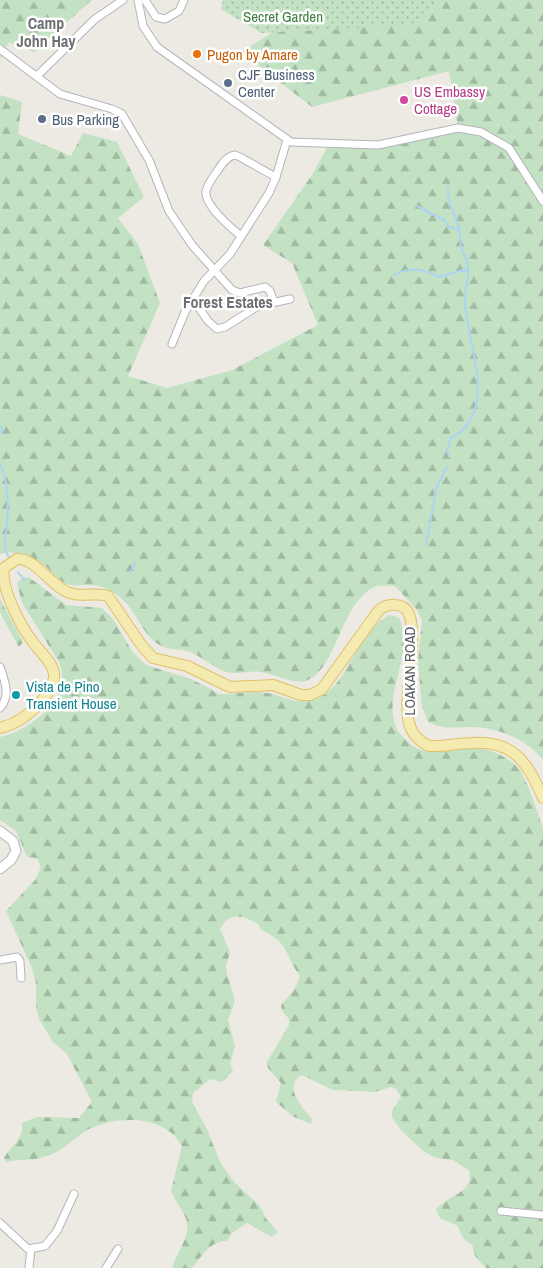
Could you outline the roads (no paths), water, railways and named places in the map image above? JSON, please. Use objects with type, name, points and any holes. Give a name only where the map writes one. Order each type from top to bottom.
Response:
[{"type":"main road","name":"LOAKAN ROAD","points":[[0,728],[17,722],[30,713],[46,696],[54,674],[52,666],[31,640],[6,591],[3,572],[12,561],[19,558],[27,561],[61,589],[74,595],[108,596],[142,646],[153,658],[187,666],[223,684],[238,688],[272,685],[301,695],[317,693],[329,681],[379,610],[388,605],[400,606],[408,614],[411,630],[408,716],[412,732],[422,743],[429,746],[486,743],[512,752],[526,764],[543,798]]},
{"type":"street","points":[[37,76],[95,19],[123,0]]},
{"type":"street","points":[[138,0],[143,26],[157,47],[287,140],[378,145],[458,128],[475,130],[508,148],[543,201]]},
{"type":"street","points":[[145,0],[156,16],[165,19],[179,11],[184,0]]},
{"type":"street","points":[[0,49],[66,97],[112,109],[122,114],[149,160],[169,211],[213,270],[236,293],[265,287],[274,302]]},
{"type":"street","points":[[172,344],[181,320],[193,299],[213,270],[230,254],[276,177],[287,140]]},
{"type":"street","points":[[241,236],[219,216],[209,202],[206,192],[208,186],[225,160],[233,156],[238,156],[276,177]]},
{"type":"street","points":[[193,299],[208,321],[217,329],[225,327],[258,306],[290,300]]},
{"type":"street","points":[[0,667],[6,690],[5,702],[0,708]]},
{"type":"street","points":[[0,831],[13,841],[16,851],[11,860],[0,868]]},
{"type":"street","points":[[0,960],[11,956],[18,958],[21,978]]},
{"type":"street","points":[[0,1223],[25,1247],[31,1249],[45,1246],[52,1240],[74,1194]]},
{"type":"street","points":[[500,1211],[543,1215]]},
{"type":"street","points":[[29,1268],[31,1249]]},
{"type":"street","points":[[106,1268],[118,1249]]},
{"type":"waterway","points":[[448,188],[450,203],[459,227],[461,247],[468,267],[465,303],[477,376],[477,395],[474,412],[466,427],[451,438],[447,450],[449,456]]},
{"type":"waterway","points":[[417,206],[444,220],[449,227],[460,230]]},
{"type":"waterway","points":[[394,275],[406,270],[417,270],[440,277],[467,269]]},
{"type":"waterway","points":[[0,426],[2,430],[0,434]]},
{"type":"waterway","points":[[0,464],[5,478],[7,494],[8,510],[5,546],[10,559]]},
{"type":"waterway","points":[[426,546],[436,489],[447,467]]},
{"type":"waterway","points":[[130,573],[136,562]]},
{"type":"waterway","points":[[18,572],[24,580]]},
{"type":"place","name":"Pugon by Amare","points":[[197,54]]},
{"type":"place","name":"CJF Business Center","points":[[228,83]]},
{"type":"place","name":"US Embassy Cottage","points":[[404,100]]},
{"type":"place","name":"Bus Parking","points":[[42,119]]},
{"type":"place","name":"Vista de Pino Transient House","points":[[16,695]]},
{"type":"district","name":"Camp John Hay","points":[[46,32]]},
{"type":"district","name":"Forest Estates","points":[[228,302]]},
{"type":"park label","name":"Secret Garden","points":[[283,16]]}]
